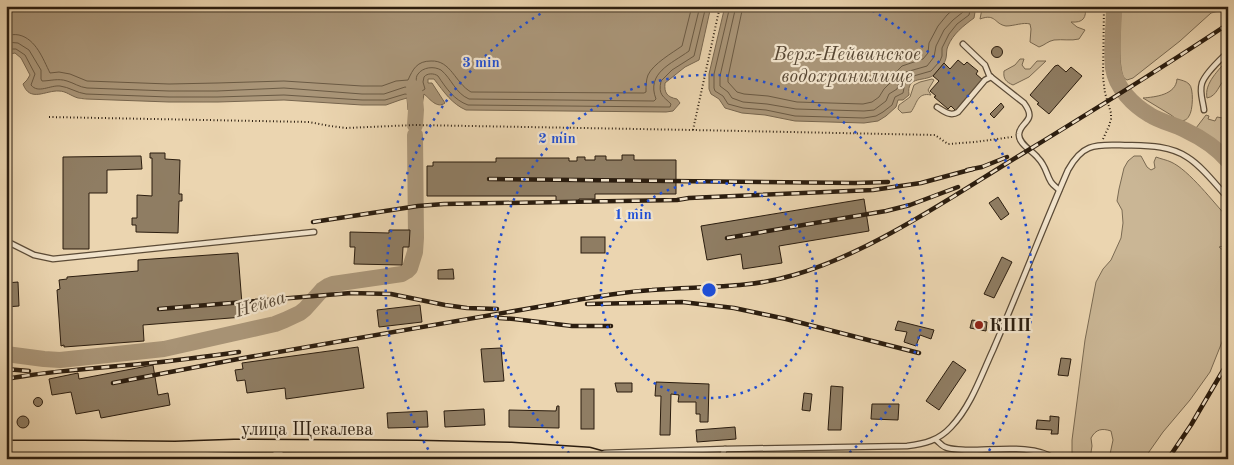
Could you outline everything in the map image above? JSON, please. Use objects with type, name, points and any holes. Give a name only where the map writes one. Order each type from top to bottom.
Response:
[{"type":"main road","name":"улица Щекалева","points":[[14,451],[83,453],[234,446],[278,452],[417,453],[511,449],[589,454],[607,459]]},
{"type":"lane","points":[[963,44],[985,64],[988,75],[1024,103],[1028,110],[1028,120],[1019,135],[1022,142],[1042,162],[1051,182],[1060,190]]},
{"type":"lane","points":[[1204,110],[1201,95],[1202,82],[1228,52]]},
{"type":"lane","points":[[937,107],[947,113],[955,114],[985,80],[991,77]]},
{"type":"lane","points":[[589,454],[725,449],[907,446],[920,445],[936,440],[951,427],[971,398],[1068,170],[1082,152],[1089,148],[1100,146],[1168,148],[1196,163],[1228,198]]},
{"type":"lane","points":[[6,241],[34,255],[53,258],[314,232]]},
{"type":"lane","points":[[936,440],[944,447],[950,448],[983,450],[1017,449],[1046,453],[1055,459]]},
{"type":"lane","points":[[720,459],[725,449]]},
{"type":"path","points":[[693,130],[720,6]]},
{"type":"path","points":[[1100,146],[1111,119],[1103,77],[1104,6]]},
{"type":"path","points":[[49,117],[309,122],[346,128],[416,125],[935,135],[948,144],[985,141],[1019,135]]},
{"type":"shaded area","points":[[984,6],[1085,6],[1085,17],[1079,22],[1071,22],[1085,30],[1079,39],[1054,40],[1039,47],[1030,42],[1030,24],[1006,26],[989,17],[980,19]]},
{"type":"shaded area","points":[[1121,6],[1225,6],[1223,10],[1211,13],[1180,41],[1133,78],[1127,80],[1124,78],[1121,64]]},
{"type":"shaded area","points":[[1020,59],[1024,59],[1022,65],[1025,69],[1030,69],[1037,61],[1046,61],[1029,77],[1013,85],[1006,80],[1004,71],[1015,65]]},
{"type":"shaded area","points":[[1228,59],[1228,76],[1214,95],[1207,98],[1210,82]]},
{"type":"shaded area","points":[[1177,79],[1188,83],[1192,90],[1190,113],[1182,121],[1179,121],[1143,98],[1159,96],[1169,92],[1173,89]]},
{"type":"shaded area","points":[[934,80],[928,90],[931,95],[920,97],[911,112],[902,113],[898,109],[899,105],[910,97],[914,85]]},
{"type":"shaded area","points":[[1206,115],[1209,116],[1208,119],[1215,121],[1217,117],[1228,119],[1228,154],[1222,147],[1197,130],[1196,128]]},
{"type":"shaded area","points":[[1134,156],[1141,156],[1147,167],[1151,170],[1155,168],[1154,162],[1156,157],[1178,166],[1193,179],[1228,218],[1228,245],[1219,247],[1228,254],[1228,327],[1210,372],[1144,459],[1109,459],[1113,440],[1111,431],[1102,430],[1097,431],[1091,438],[1090,459],[1075,459],[1072,455],[1072,440],[1085,340],[1096,282],[1103,269],[1111,260],[1121,238],[1122,210],[1117,201],[1124,168]]},
{"type":"water","points":[[6,6],[711,6],[699,60],[685,67],[665,83],[667,94],[677,99],[680,103],[673,111],[666,112],[466,110],[452,101],[434,79],[428,79],[428,83],[432,83],[445,103],[442,105],[436,104],[424,94],[421,111],[408,110],[407,98],[386,105],[362,105],[284,100],[169,102],[86,99],[59,91],[34,94],[26,90],[23,84],[30,75],[21,58],[15,53],[6,53]]},
{"type":"water","name":"Верх-Нейвинское водохранилище","points":[[725,6],[976,6],[974,18],[962,27],[953,38],[947,48],[944,62],[935,74],[911,84],[909,95],[903,100],[898,100],[896,107],[886,116],[878,121],[864,123],[795,121],[742,113],[725,108],[719,99],[711,94],[709,74]]},
{"type":"building","points":[[995,47],[999,47],[1002,52],[1001,56],[995,57],[992,54],[992,50]]},
{"type":"building","points":[[958,60],[964,65],[967,62],[978,71],[976,74],[983,80],[956,111],[951,106],[948,109],[930,91],[939,81],[933,76],[944,63],[950,69]]},
{"type":"building","points":[[1058,65],[1066,72],[1071,67],[1082,76],[1049,114],[1030,95],[1055,66]]},
{"type":"building","points":[[1001,103],[1004,107],[994,118],[990,114]]},
{"type":"building","points":[[150,153],[165,153],[165,159],[180,160],[179,194],[182,194],[182,201],[179,201],[178,233],[136,232],[136,225],[132,225],[132,218],[137,218],[137,195],[152,196],[152,158],[150,158]]},
{"type":"building","points":[[622,155],[634,155],[634,160],[676,160],[676,194],[595,194],[595,199],[579,199],[579,203],[556,203],[556,196],[427,196],[427,166],[433,166],[433,162],[496,162],[496,158],[569,158],[569,161],[577,161],[577,157],[585,157],[585,160],[595,160],[595,156],[606,156],[606,160],[622,160]]},
{"type":"building","points":[[141,156],[142,169],[107,170],[107,193],[89,193],[89,249],[63,249],[63,157]]},
{"type":"building","points":[[998,197],[1009,214],[1001,220],[989,203]]},
{"type":"building","points":[[864,199],[869,231],[779,246],[782,263],[743,269],[741,254],[707,260],[701,226]]},
{"type":"building","points":[[389,230],[410,230],[409,247],[403,247],[402,265],[354,264],[355,247],[350,247],[350,232],[389,233]]},
{"type":"building","points":[[581,237],[605,237],[605,253],[581,253]]},
{"type":"building","points":[[238,253],[243,317],[143,325],[144,341],[61,346],[57,290],[60,289],[59,280],[67,279],[67,277],[138,271],[138,260]]},
{"type":"building","points":[[1002,257],[1012,262],[994,298],[984,294]]},
{"type":"building","points":[[453,269],[454,279],[438,279],[438,270]]},
{"type":"building","points":[[18,282],[19,306],[6,307],[6,283]]},
{"type":"building","points":[[420,305],[422,322],[379,327],[377,310]]},
{"type":"building","name":"КПП","points":[[972,320],[987,322],[986,331],[970,328]]},
{"type":"building","points":[[898,321],[934,330],[931,339],[920,335],[916,346],[904,342],[907,332],[895,330]]},
{"type":"building","points":[[358,347],[364,388],[286,399],[285,388],[247,393],[245,380],[237,381],[235,370],[243,369],[242,363]]},
{"type":"building","points":[[501,348],[504,381],[484,382],[481,349]]},
{"type":"building","points":[[1061,358],[1071,359],[1068,376],[1058,375]]},
{"type":"building","points":[[953,361],[966,370],[939,410],[926,401]]},
{"type":"building","points":[[153,365],[158,395],[168,393],[170,405],[101,418],[99,410],[76,414],[71,392],[52,395],[49,379],[78,373],[79,379]]},
{"type":"building","points":[[656,382],[709,384],[708,422],[700,422],[700,414],[696,414],[696,402],[678,402],[679,395],[671,394],[670,435],[660,435],[661,396],[655,396]]},
{"type":"building","points":[[615,383],[632,383],[632,392],[617,392]]},
{"type":"building","points":[[831,386],[843,387],[841,430],[828,430]]},
{"type":"building","points":[[581,389],[594,389],[594,429],[581,429]]},
{"type":"building","points":[[804,393],[812,394],[810,411],[802,410]]},
{"type":"building","points":[[38,397],[43,402],[38,407],[33,402]]},
{"type":"building","points":[[872,404],[899,404],[898,420],[871,419]]},
{"type":"building","points":[[557,406],[559,406],[559,428],[509,427],[509,410],[556,411]]},
{"type":"building","points":[[484,409],[485,425],[445,427],[444,411]]},
{"type":"building","points":[[427,411],[428,427],[388,428],[387,413]]},
{"type":"building","points":[[23,416],[29,422],[23,428],[17,422]]},
{"type":"building","points":[[1050,416],[1059,417],[1058,434],[1051,434],[1052,430],[1036,429],[1037,420],[1050,421]]},
{"type":"building","points":[[735,427],[736,439],[697,442],[696,430]]},
{"type":"waterway","points":[[1114,6],[1113,68],[1118,82],[1126,95],[1154,117],[1181,128],[1214,147],[1228,161]]},
{"type":"waterway","name":"Нейва","points":[[414,88],[415,125]]},
{"type":"waterway","name":"Нейва","points":[[6,354],[60,360],[164,349],[275,324],[300,313],[322,290],[333,284],[402,274],[410,268],[415,252],[415,135]]},
{"type":"railway","points":[[113,383],[238,359],[603,296],[640,291],[759,283],[807,271],[856,251],[920,217],[1117,96],[1228,24]]},
{"type":"railway","points":[[967,170],[982,167],[1007,157]]},
{"type":"railway","points":[[313,222],[418,206],[444,204],[677,200],[873,190],[921,183],[973,169]]},
{"type":"railway","points":[[489,179],[888,182]]},
{"type":"railway","points":[[727,238],[886,211],[910,205],[958,187]]},
{"type":"railway","points":[[159,309],[351,293],[391,294],[445,305],[497,309]]},
{"type":"railway","points":[[587,304],[682,302],[734,308],[786,319],[919,353]]},
{"type":"railway","points":[[499,318],[572,326],[611,326]]},
{"type":"railway","points":[[6,379],[60,371],[162,362],[239,352]]},
{"type":"railway","points":[[1168,459],[1191,425],[1228,362]]},
{"type":"railway","points":[[6,369],[29,371]]},
{"type":"place","name":"КПП","points":[[979,325]]}]
